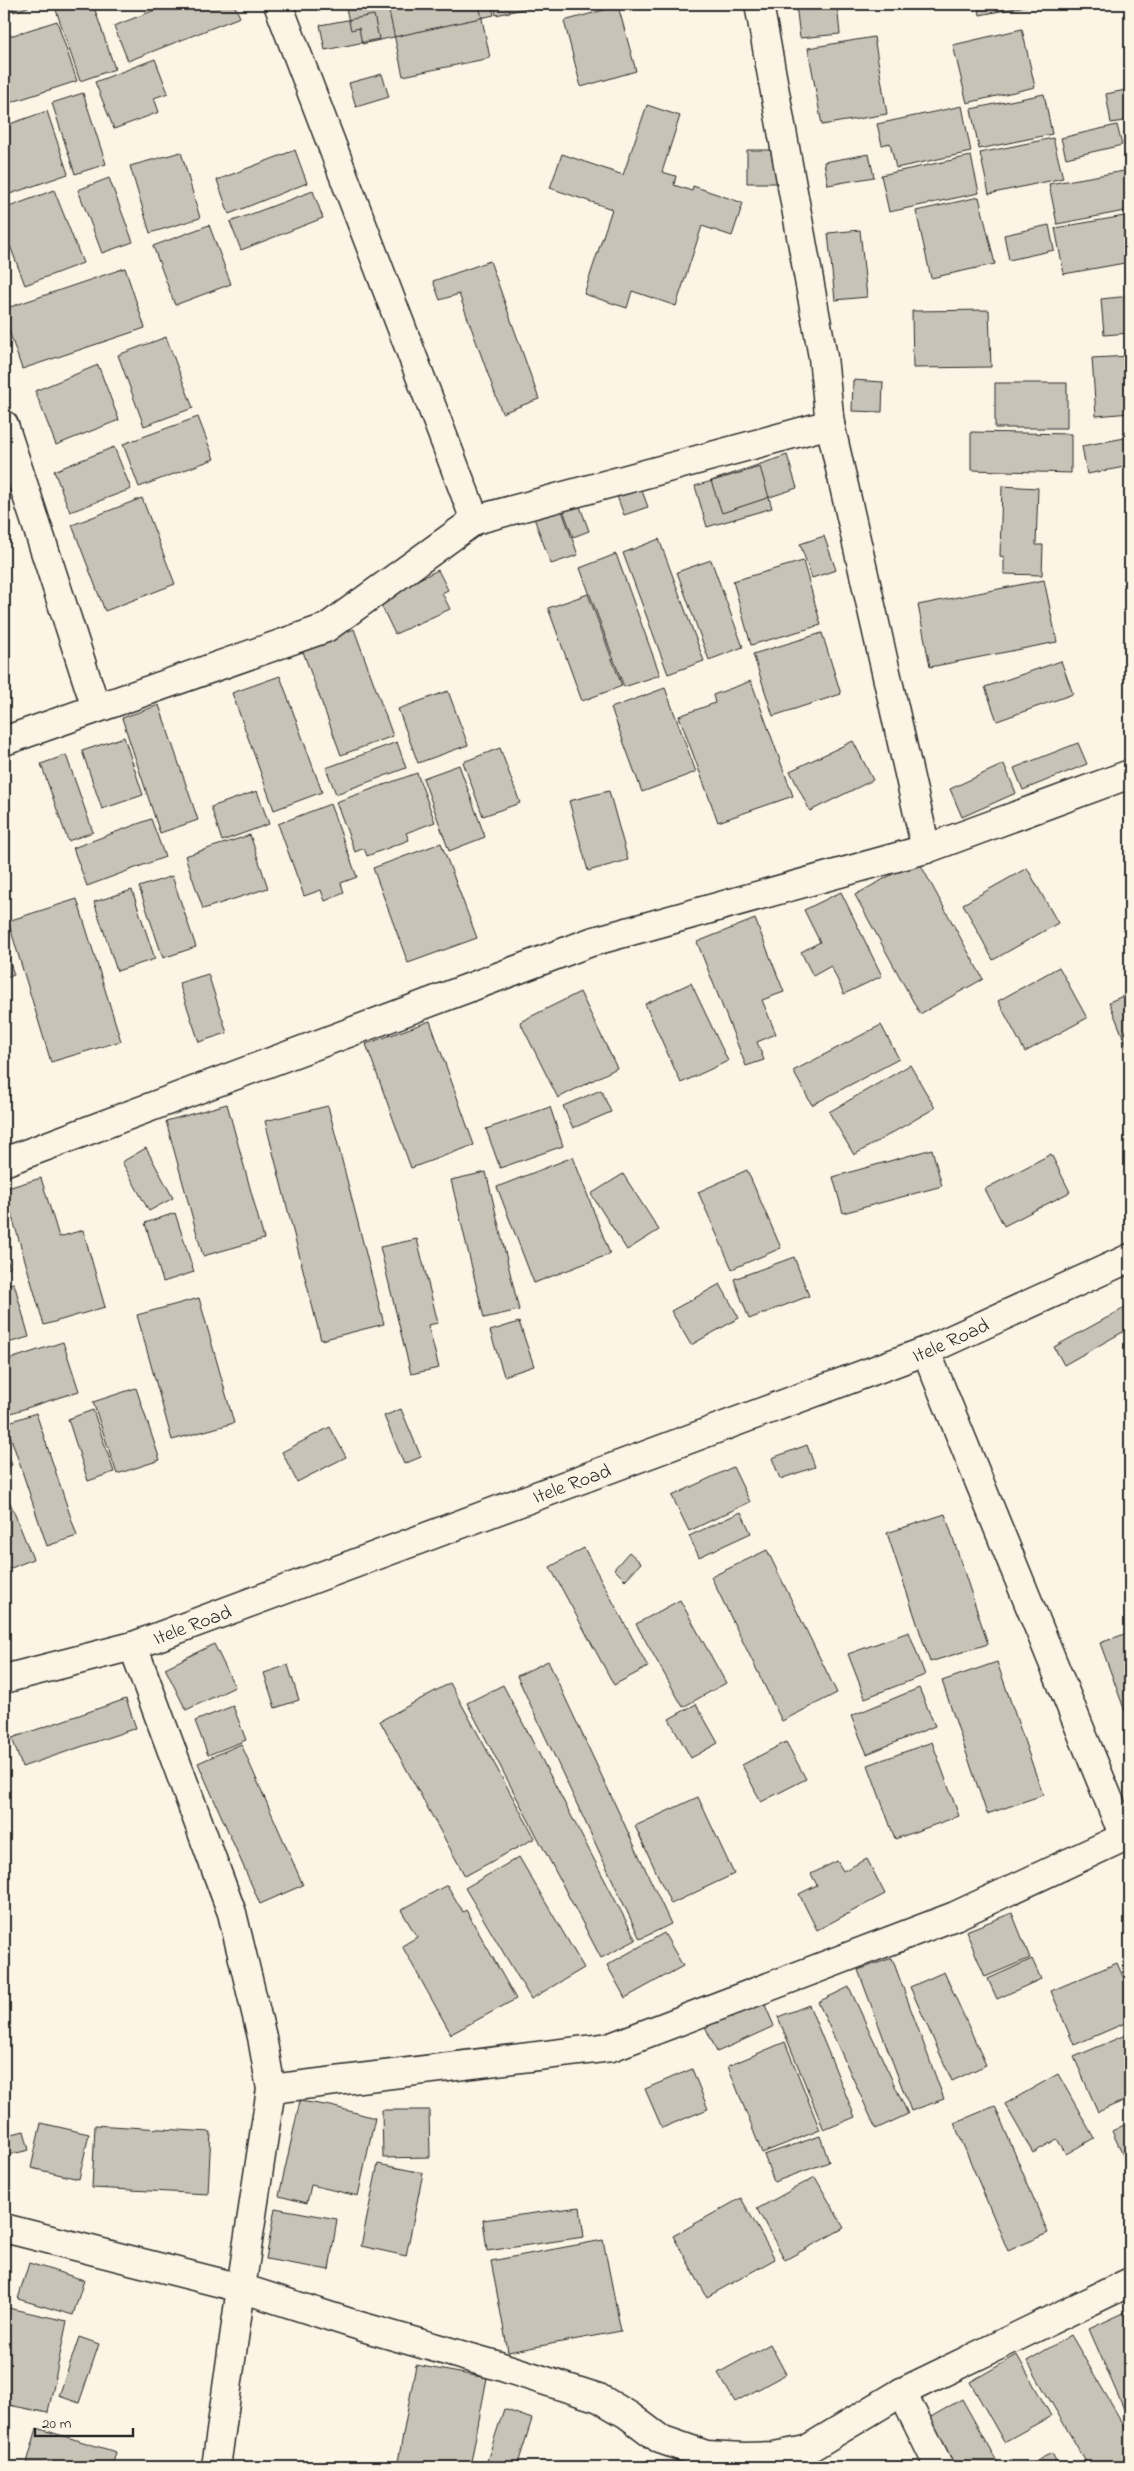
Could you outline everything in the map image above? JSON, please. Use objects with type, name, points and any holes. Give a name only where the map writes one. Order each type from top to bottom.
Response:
[{"type":"street","points":[[278,4],[475,520]]},
{"type":"street","points":[[759,4],[823,357],[830,424],[926,848]]},
{"type":"street","points":[[4,741],[326,628],[475,520],[830,424]]},
{"type":"street","points":[[4,425],[96,708]]},
{"type":"street","points":[[4,1162],[592,942],[926,848],[1130,774]]},
{"type":"street","name":"Itele Road","points":[[4,1679],[133,1646],[926,1351],[1130,1258]]},
{"type":"street","points":[[271,2089],[611,2047],[955,1916],[1128,1842],[926,1351]]},
{"type":"street","points":[[133,1646],[232,1913],[262,2036],[271,2089],[216,2467]]},
{"type":"street","points":[[4,2228],[241,2288],[599,2398],[660,2439],[706,2454],[774,2456],[806,2450],[902,2392],[1130,2282]]},
{"type":"street","points":[[902,2392],[939,2467]]},
{"type":"building","points":[[11,4],[36,4],[14,12]]},
{"type":"building","points":[[54,4],[93,4],[115,69],[80,81]]},
{"type":"building","points":[[170,4],[234,4],[240,17],[128,61],[114,26]]},
{"type":"building","points":[[345,4],[491,4],[494,15],[362,44],[359,28],[351,30]]},
{"type":"building","points":[[423,4],[479,4],[490,58],[403,76],[389,11]]},
{"type":"building","points":[[494,4],[531,4],[532,7],[496,15]]},
{"type":"building","points":[[796,4],[837,4],[840,34],[800,38]]},
{"type":"building","points":[[978,4],[1036,4],[980,15]]},
{"type":"building","points":[[618,6],[636,71],[581,87],[564,21]]},
{"type":"building","points":[[374,15],[379,39],[325,50],[320,25]]},
{"type":"building","points":[[57,21],[77,81],[9,103],[4,88],[4,38]]},
{"type":"building","points":[[1022,29],[1035,87],[967,103],[953,45]]},
{"type":"building","points":[[874,37],[887,114],[822,125],[808,48]]},
{"type":"building","points":[[155,59],[168,93],[154,98],[159,112],[114,129],[95,82]]},
{"type":"building","points":[[382,74],[389,97],[356,107],[349,83]]},
{"type":"building","points":[[1130,89],[1130,120],[1111,123],[1106,94]]},
{"type":"building","points":[[83,93],[106,164],[75,174],[52,103]]},
{"type":"building","points":[[1044,94],[1052,134],[979,149],[971,109]]},
{"type":"building","points":[[647,105],[680,116],[662,172],[676,176],[674,185],[692,191],[693,186],[743,203],[732,236],[702,226],[676,306],[632,291],[627,308],[584,294],[612,209],[550,188],[562,154],[623,175]]},
{"type":"building","points":[[962,106],[971,152],[896,168],[890,143],[882,145],[877,124]]},
{"type":"building","points":[[47,111],[68,174],[4,196],[4,126]]},
{"type":"building","points":[[1117,125],[1122,145],[1066,158],[1061,138]]},
{"type":"building","points":[[1053,138],[1063,178],[989,194],[980,153]]},
{"type":"building","points":[[295,150],[307,183],[229,214],[217,180]]},
{"type":"building","points":[[747,150],[780,150],[780,183],[747,183]]},
{"type":"building","points":[[181,152],[200,218],[150,233],[130,166]]},
{"type":"building","points":[[869,154],[874,177],[828,185],[824,162]]},
{"type":"building","points":[[971,156],[979,193],[889,212],[881,175]]},
{"type":"building","points":[[1130,170],[1130,210],[1057,224],[1049,184]]},
{"type":"building","points":[[109,178],[133,242],[102,253],[78,190]]},
{"type":"building","points":[[54,190],[83,263],[25,285],[4,230],[4,209]]},
{"type":"building","points":[[313,191],[323,218],[241,250],[230,222]]},
{"type":"building","points":[[979,197],[995,264],[931,278],[916,211]]},
{"type":"building","points":[[1130,215],[1130,262],[1064,274],[1055,228]]},
{"type":"building","points":[[209,225],[231,284],[175,305],[153,246]]},
{"type":"building","points":[[1049,225],[1054,250],[1009,260],[1004,235]]},
{"type":"building","points":[[860,230],[867,297],[835,300],[828,233]]},
{"type":"building","points":[[490,261],[539,399],[502,413],[459,294],[440,300],[433,281]]},
{"type":"building","points":[[125,268],[145,328],[22,369],[4,316],[4,309]]},
{"type":"building","points":[[1130,296],[1130,333],[1104,335],[1101,299]]},
{"type":"building","points":[[989,310],[991,367],[913,368],[912,311]]},
{"type":"building","points":[[166,337],[193,408],[144,426],[118,355]]},
{"type":"building","points":[[1130,356],[1130,413],[1096,416],[1092,358]]},
{"type":"building","points":[[98,365],[119,420],[56,445],[35,391]]},
{"type":"building","points":[[853,380],[883,382],[882,412],[852,411]]},
{"type":"building","points":[[995,383],[1067,383],[1067,428],[995,428]]},
{"type":"building","points":[[198,417],[214,459],[139,487],[123,444]]},
{"type":"building","points":[[971,432],[1071,434],[1071,473],[971,470]]},
{"type":"building","points":[[1130,437],[1130,466],[1087,474],[1082,446]]},
{"type":"building","points":[[114,447],[131,489],[70,512],[54,471]]},
{"type":"building","points":[[787,455],[797,488],[722,513],[711,481]]},
{"type":"building","points":[[760,467],[772,508],[707,527],[695,486]]},
{"type":"building","points":[[638,480],[648,507],[624,515],[614,488]]},
{"type":"building","points":[[1002,486],[1038,488],[1036,545],[1043,545],[1042,575],[1004,574],[1004,557],[1000,556]]},
{"type":"building","points":[[142,498],[175,584],[105,611],[72,525]]},
{"type":"building","points":[[578,501],[589,531],[573,537],[562,507]]},
{"type":"building","points":[[561,508],[578,555],[551,564],[534,518]]},
{"type":"building","points":[[824,536],[836,570],[812,578],[800,544]]},
{"type":"building","points":[[659,539],[704,661],[668,674],[623,553]]},
{"type":"building","points":[[616,554],[660,675],[624,687],[580,568]]},
{"type":"building","points":[[711,560],[743,647],[709,660],[677,572]]},
{"type":"building","points":[[803,561],[821,625],[751,645],[733,581]]},
{"type":"building","points":[[438,570],[448,590],[442,593],[450,609],[395,634],[378,599]]},
{"type":"building","points":[[1044,580],[1057,642],[930,667],[918,605]]},
{"type":"building","points":[[588,594],[622,686],[582,701],[548,608]]},
{"type":"building","points":[[354,629],[393,736],[341,755],[302,649]]},
{"type":"building","points":[[822,633],[841,694],[773,716],[753,654]]},
{"type":"building","points":[[1061,661],[1073,694],[997,721],[985,687]]},
{"type":"building","points":[[280,676],[322,792],[274,810],[232,693]]},
{"type":"building","points":[[751,681],[793,796],[718,822],[679,716],[715,703],[713,695]]},
{"type":"building","points":[[665,688],[696,772],[642,792],[611,708]]},
{"type":"building","points":[[448,691],[468,745],[418,763],[398,709]]},
{"type":"building","points":[[159,705],[198,820],[160,833],[122,718]]},
{"type":"building","points":[[124,737],[143,795],[102,809],[82,751]]},
{"type":"building","points":[[853,741],[873,780],[810,811],[790,771]]},
{"type":"building","points":[[397,742],[406,768],[336,794],[326,768]]},
{"type":"building","points":[[1078,743],[1087,764],[1023,790],[1014,768]]},
{"type":"building","points":[[500,748],[520,803],[483,816],[463,762]]},
{"type":"building","points":[[66,755],[93,832],[68,841],[41,764]]},
{"type":"building","points":[[1004,764],[1016,793],[962,817],[950,789]]},
{"type":"building","points":[[459,765],[485,837],[449,851],[423,778]]},
{"type":"building","points":[[417,773],[435,822],[406,833],[409,840],[367,856],[364,848],[355,852],[336,802]]},
{"type":"building","points":[[257,791],[269,824],[222,841],[211,807]]},
{"type":"building","points":[[609,791],[628,860],[588,871],[569,801]]},
{"type":"building","points":[[330,804],[357,877],[341,883],[344,893],[325,901],[321,890],[304,896],[278,824]]},
{"type":"building","points":[[151,819],[165,857],[87,886],[73,848]]},
{"type":"building","points":[[250,835],[268,888],[203,909],[185,856]]},
{"type":"building","points":[[441,843],[477,938],[408,963],[373,868]]},
{"type":"building","points":[[918,860],[983,979],[920,1014],[855,895]]},
{"type":"building","points":[[1027,868],[1058,923],[993,960],[963,904]]},
{"type":"building","points":[[172,876],[196,947],[163,958],[139,887]]},
{"type":"building","points":[[132,890],[155,959],[117,971],[94,902]]},
{"type":"building","points":[[841,892],[882,976],[844,994],[831,966],[813,976],[801,952],[820,942],[804,910]]},
{"type":"building","points":[[77,899],[121,1041],[51,1062],[8,921]]},
{"type":"building","points":[[755,919],[784,992],[762,1000],[776,1034],[757,1042],[764,1060],[746,1066],[697,942]]},
{"type":"building","points":[[4,944],[14,975],[4,979]]},
{"type":"building","points":[[1059,967],[1087,1018],[1025,1052],[998,1001]]},
{"type":"building","points":[[208,974],[227,1033],[199,1042],[179,983]]},
{"type":"building","points":[[691,983],[728,1061],[681,1083],[645,1004]]},
{"type":"building","points":[[580,992],[617,1068],[558,1098],[520,1022]]},
{"type":"building","points":[[1130,993],[1130,1054],[1109,1002]]},
{"type":"building","points":[[430,1021],[474,1145],[411,1168],[366,1044]]},
{"type":"building","points":[[881,1025],[899,1059],[812,1105],[793,1071]]},
{"type":"building","points":[[910,1065],[935,1108],[854,1155],[829,1112]]},
{"type":"building","points":[[601,1090],[611,1112],[573,1128],[563,1106]]},
{"type":"building","points":[[227,1104],[264,1239],[203,1256],[166,1121]]},
{"type":"building","points":[[328,1106],[384,1324],[321,1340],[265,1121]]},
{"type":"building","points":[[550,1107],[563,1146],[500,1168],[486,1129]]},
{"type":"building","points":[[146,1148],[173,1198],[149,1211],[122,1162]]},
{"type":"building","points":[[932,1149],[942,1186],[843,1213],[833,1177]]},
{"type":"building","points":[[1051,1154],[1070,1192],[1004,1226],[985,1189]]},
{"type":"building","points":[[573,1157],[610,1254],[534,1283],[497,1187]]},
{"type":"building","points":[[747,1170],[781,1248],[732,1269],[698,1192]]},
{"type":"building","points":[[486,1172],[519,1310],[484,1318],[451,1180]]},
{"type":"building","points":[[623,1174],[659,1230],[627,1250],[591,1194]]},
{"type":"building","points":[[41,1178],[59,1237],[83,1230],[105,1307],[44,1325],[4,1189]]},
{"type":"building","points":[[175,1213],[194,1272],[163,1282],[145,1223]]},
{"type":"building","points":[[417,1239],[438,1323],[428,1325],[439,1368],[411,1374],[380,1247]]},
{"type":"building","points":[[4,1250],[10,1268],[4,1270]]},
{"type":"building","points":[[794,1257],[809,1296],[749,1319],[734,1279]]},
{"type":"building","points":[[14,1283],[29,1337],[4,1344],[4,1285]]},
{"type":"building","points":[[720,1284],[739,1318],[691,1345],[671,1311]]},
{"type":"building","points":[[199,1298],[234,1423],[172,1440],[137,1315]]},
{"type":"building","points":[[1130,1305],[1130,1328],[1064,1365],[1054,1347]]},
{"type":"building","points":[[519,1322],[534,1366],[504,1376],[490,1331]]},
{"type":"building","points":[[63,1342],[79,1391],[5,1415],[4,1361]]},
{"type":"building","points":[[136,1388],[160,1460],[117,1474],[93,1402]]},
{"type":"building","points":[[401,1409],[421,1457],[404,1464],[384,1416]]},
{"type":"building","points":[[93,1410],[114,1472],[88,1481],[68,1419]]},
{"type":"building","points":[[36,1413],[77,1536],[47,1546],[6,1423]]},
{"type":"building","points":[[330,1427],[346,1457],[297,1482],[282,1452]]},
{"type":"building","points":[[4,1445],[12,1465],[4,1469]]},
{"type":"building","points":[[807,1445],[815,1467],[780,1479],[772,1458]]},
{"type":"building","points":[[733,1467],[750,1502],[689,1531],[672,1496]]},
{"type":"building","points":[[7,1495],[33,1559],[4,1571],[4,1496]]},
{"type":"building","points":[[741,1512],[751,1533],[699,1557],[689,1536]]},
{"type":"building","points":[[945,1514],[988,1644],[930,1662],[887,1533]]},
{"type":"building","points":[[584,1548],[648,1667],[614,1685],[550,1567]]},
{"type":"building","points":[[767,1550],[837,1693],[782,1721],[711,1577]]},
{"type":"building","points":[[629,1552],[641,1563],[625,1580],[614,1569]]},
{"type":"building","points":[[680,1600],[726,1683],[683,1707],[636,1624]]},
{"type":"building","points":[[909,1632],[925,1675],[865,1698],[848,1654]]},
{"type":"building","points":[[1130,1632],[1130,1725],[1100,1643]]},
{"type":"building","points":[[214,1644],[235,1687],[186,1710],[165,1668]]},
{"type":"building","points":[[548,1661],[671,1924],[640,1939],[517,1676]]},
{"type":"building","points":[[997,1662],[1043,1795],[987,1814],[942,1681]]},
{"type":"building","points":[[288,1665],[299,1700],[275,1708],[264,1673]]},
{"type":"building","points":[[450,1683],[535,1838],[465,1876],[380,1721]]},
{"type":"building","points":[[503,1685],[636,1940],[601,1958],[467,1703]]},
{"type":"building","points":[[919,1688],[935,1726],[867,1754],[851,1716]]},
{"type":"building","points":[[126,1699],[136,1728],[22,1767],[12,1738]]},
{"type":"building","points":[[696,1704],[718,1743],[691,1758],[669,1719]]},
{"type":"building","points":[[233,1706],[246,1740],[208,1755],[195,1721]]},
{"type":"building","points":[[786,1742],[806,1779],[761,1802],[742,1765]]},
{"type":"building","points":[[932,1742],[959,1816],[895,1839],[868,1765]]},
{"type":"building","points":[[241,1744],[303,1885],[260,1904],[198,1763]]},
{"type":"building","points":[[698,1797],[734,1874],[671,1904],[635,1826]]},
{"type":"building","points":[[519,1857],[584,1968],[531,1999],[465,1888]]},
{"type":"building","points":[[867,1859],[885,1894],[817,1930],[799,1894],[817,1885],[811,1874],[837,1861],[843,1871]]},
{"type":"building","points":[[447,1885],[463,1912],[466,1910],[516,1999],[451,2034],[402,1946],[417,1937],[401,1910]]},
{"type":"building","points":[[1012,1913],[1030,1958],[985,1977],[966,1931]]},
{"type":"building","points":[[664,1933],[683,1966],[625,1998],[607,1965]]},
{"type":"building","points":[[892,1958],[944,2099],[911,2111],[858,1970]]},
{"type":"building","points":[[1032,1959],[1041,1979],[997,1999],[988,1979]]},
{"type":"building","points":[[1117,1963],[1130,1993],[1130,2021],[1074,2045],[1051,1991]]},
{"type":"building","points":[[944,1972],[986,2065],[952,2081],[910,1987]]},
{"type":"building","points":[[849,1987],[908,2114],[876,2129],[818,2002]]},
{"type":"building","points":[[762,1998],[774,2026],[717,2052],[704,2024]]},
{"type":"building","points":[[809,2005],[855,2117],[824,2130],[778,2017]]},
{"type":"building","points":[[1130,2033],[1130,2098],[1098,2112],[1074,2057]]},
{"type":"building","points":[[785,2042],[820,2130],[762,2153],[728,2066]]},
{"type":"building","points":[[692,2069],[708,2109],[662,2128],[645,2089]]},
{"type":"building","points":[[1058,2074],[1094,2138],[1066,2154],[1057,2139],[1033,2153],[1005,2104]]},
{"type":"building","points":[[300,2101],[331,2106],[375,2118],[358,2196],[311,2185],[307,2203],[279,2196]]},
{"type":"building","points":[[995,2106],[1048,2233],[1008,2251],[954,2123]]},
{"type":"building","points":[[382,2110],[429,2110],[430,2157],[383,2158]]},
{"type":"building","points":[[1130,2122],[1130,2171],[1112,2131]]},
{"type":"building","points":[[41,2123],[89,2134],[79,2179],[31,2168]]},
{"type":"building","points":[[95,2125],[211,2132],[208,2194],[92,2188]]},
{"type":"building","points":[[24,2131],[29,2150],[4,2156],[4,2136]]},
{"type":"building","points":[[820,2136],[829,2162],[774,2182],[764,2155]]},
{"type":"building","points":[[378,2164],[423,2173],[406,2256],[361,2246]]},
{"type":"building","points":[[815,2177],[844,2228],[785,2260],[757,2209]]},
{"type":"building","points":[[741,2198],[775,2259],[707,2297],[673,2236]]},
{"type":"building","points":[[580,2207],[584,2237],[487,2251],[483,2220]]},
{"type":"building","points":[[275,2208],[337,2219],[329,2270],[266,2259]]},
{"type":"building","points":[[603,2240],[621,2331],[508,2352],[491,2261]]},
{"type":"building","points":[[29,2263],[84,2280],[73,2315],[18,2299]]},
{"type":"building","points":[[8,2308],[67,2321],[48,2413],[4,2404],[4,2330]]},
{"type":"building","points":[[1130,2310],[1130,2423],[1089,2329]]},
{"type":"building","points":[[1071,2335],[1130,2436],[1130,2458],[1115,2467],[1089,2467],[1027,2361]]},
{"type":"building","points":[[79,2337],[99,2344],[79,2403],[59,2396]]},
{"type":"building","points":[[770,2344],[786,2374],[735,2402],[718,2373]]},
{"type":"building","points":[[1017,2355],[1051,2416],[1004,2442],[970,2382]]},
{"type":"building","points":[[416,2365],[487,2378],[470,2467],[397,2467]]},
{"type":"building","points":[[962,2399],[1000,2467],[956,2467],[929,2418]]},
{"type":"building","points":[[504,2409],[532,2419],[517,2467],[485,2467]]},
{"type":"building","points":[[37,2428],[116,2452],[112,2467],[26,2466]]},
{"type":"building","points":[[1052,2453],[1059,2467],[1024,2467]]}]
